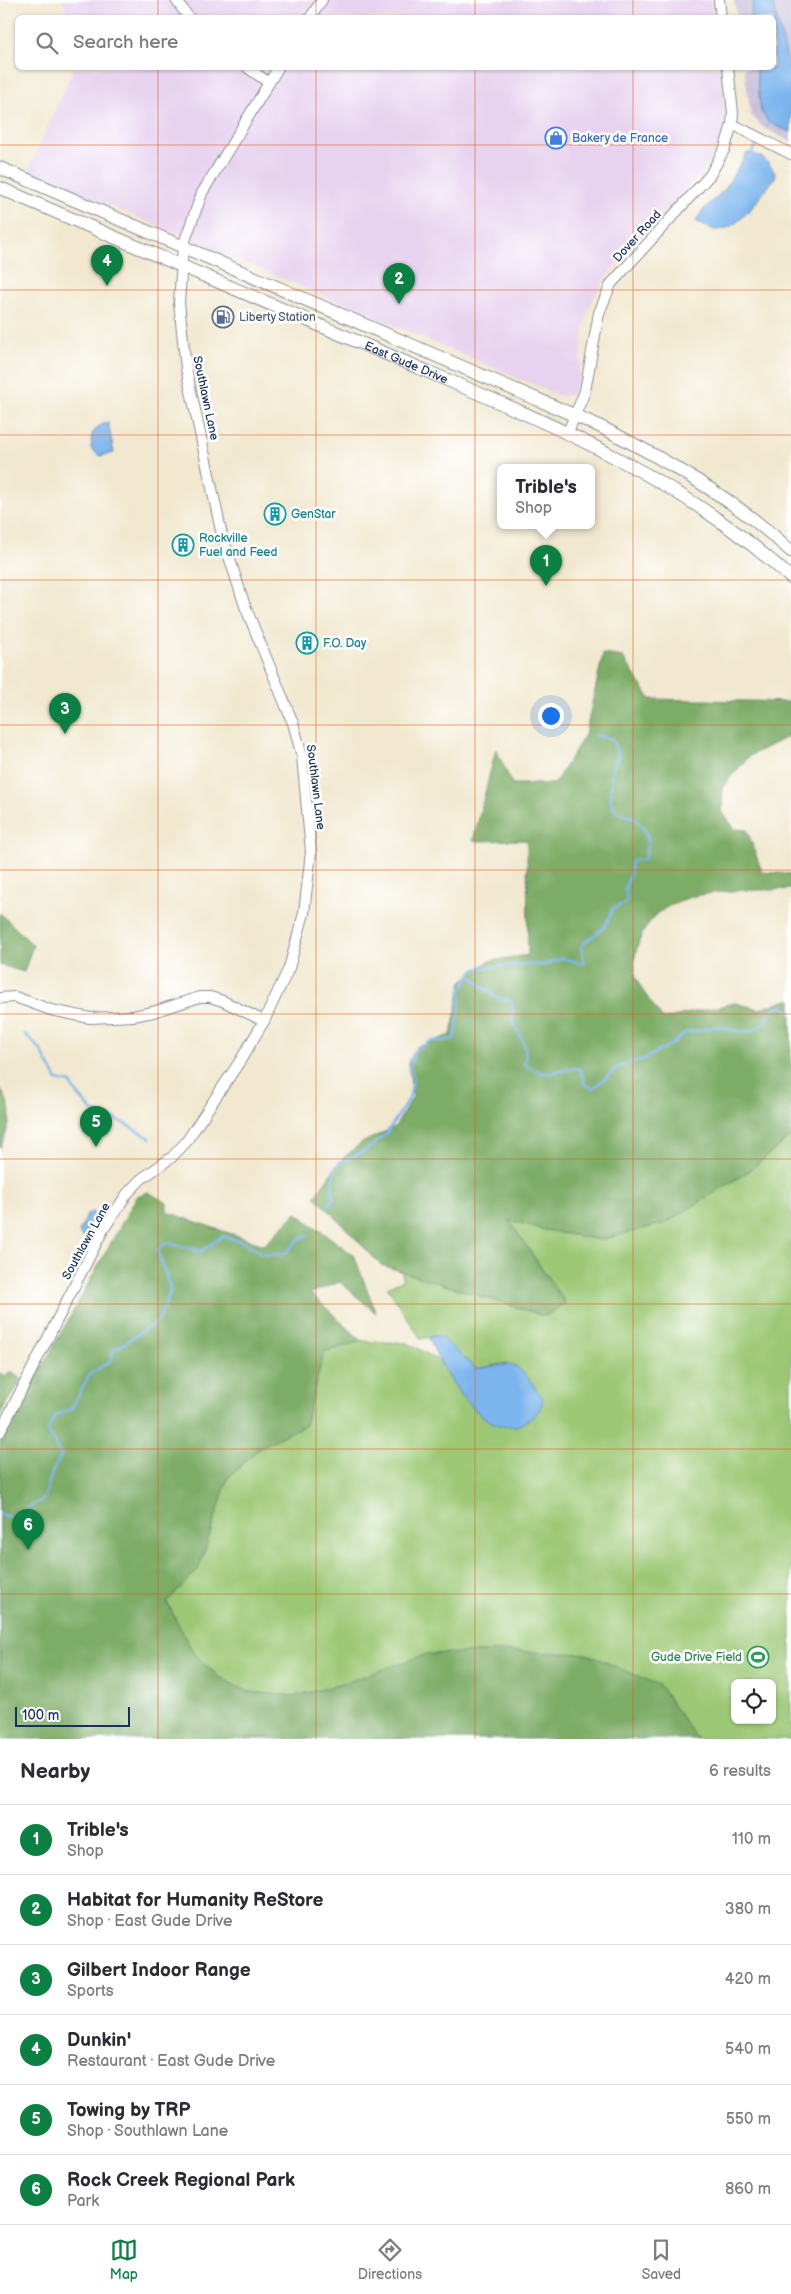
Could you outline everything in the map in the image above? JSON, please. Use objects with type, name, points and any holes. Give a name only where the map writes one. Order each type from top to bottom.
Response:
[{"type":"main road","name":"East Gude Drive","points":[[0,168],[576,416],[684,472],[761,524],[791,551]]},
{"type":"main road","name":"East Gude Drive","points":[[0,188],[568,432],[662,481],[710,512],[765,554],[791,578]]},
{"type":"street","points":[[176,0],[187,15]]},
{"type":"street","points":[[312,15],[322,0]]},
{"type":"street","points":[[719,0],[721,15]]},
{"type":"street","points":[[251,70],[268,82]]},
{"type":"street","name":"Southlawn Lane","points":[[0,1432],[103,1230],[140,1180],[172,1157],[186,1142],[240,1061],[264,1021],[289,968],[304,913],[311,852],[302,756],[293,723],[245,606],[222,534],[184,353],[179,304],[180,266],[183,246],[202,193],[277,70]]},
{"type":"street","name":"Dover Road","points":[[568,432],[585,391],[599,313],[606,294],[619,274],[710,175],[725,148],[732,124],[733,104],[728,70]]},
{"type":"street","points":[[732,124],[791,154]]},
{"type":"street","points":[[0,998],[15,997],[51,1010],[90,1018],[133,1016],[200,997],[210,997],[223,1001],[264,1021]]},
{"type":"shaded area","points":[[61,0],[711,0],[714,15],[69,15]]},
{"type":"shaded area","points":[[734,0],[791,0],[791,142],[764,128],[751,115],[744,70],[776,70],[776,15],[737,15]]},
{"type":"shaded area","points":[[73,70],[721,70],[725,116],[720,143],[709,162],[686,189],[607,275],[593,298],[585,321],[578,381],[572,394],[563,397],[28,171]]},
{"type":"green space","points":[[603,654],[623,657],[650,699],[791,702],[791,735],[749,756],[723,786],[722,812],[735,829],[747,830],[762,872],[791,874],[791,889],[728,891],[706,894],[685,899],[667,907],[652,920],[641,937],[636,951],[634,968],[638,983],[663,1019],[735,1003],[759,1009],[791,999],[791,1136],[749,1171],[666,1223],[600,1240],[545,1230],[509,1220],[565,1303],[545,1316],[381,1265],[315,1196],[340,1161],[361,1143],[395,1127],[413,1097],[408,1063],[417,1047],[451,1035],[462,981],[489,961],[528,955],[527,840],[473,841],[496,749],[512,784],[554,784],[585,735]]},
{"type":"green space","points":[[0,913],[33,945],[24,972],[0,965]]},
{"type":"green space","points":[[0,1089],[8,1104],[10,1118],[0,1148]]},
{"type":"green space","points":[[791,1136],[791,1739],[697,1739],[659,1685],[0,1739],[0,1448],[123,1725],[594,1658],[338,1685],[295,1696],[249,1692],[219,1677],[193,1653],[167,1602],[199,1568],[228,1478],[260,1447],[305,1425],[324,1352],[362,1341],[407,1343],[437,1359],[461,1395],[507,1363],[476,1369],[439,1335],[421,1339],[387,1287],[403,1280],[400,1258],[425,1268],[441,1284],[545,1316],[565,1302],[508,1219],[545,1230],[600,1240],[666,1223],[749,1171]]},
{"type":"green space","points":[[148,1192],[167,1203],[167,1212],[264,1245],[296,1213],[354,1255],[376,1313],[340,1282],[310,1293],[362,1341],[324,1352],[305,1425],[260,1447],[228,1478],[199,1568],[167,1602],[193,1653],[219,1677],[249,1692],[295,1696],[338,1685],[427,1654],[511,1651],[587,1654],[659,1685],[697,1739],[0,1739],[0,1443],[137,1196]]},
{"type":"green space","points":[[11,1371],[22,1379],[0,1416],[0,1372],[5,1377]]},
{"type":"water","points":[[754,0],[767,0],[774,7],[776,15],[750,15]]},
{"type":"water","points":[[776,15],[791,76],[791,132],[769,123],[761,111],[756,70],[776,70]]},
{"type":"water","points":[[747,153],[752,153],[765,160],[776,176],[765,192],[742,217],[726,228],[715,230],[696,221],[703,210],[725,189]]},
{"type":"water","points":[[108,422],[114,453],[100,456],[91,449],[92,434],[100,425]]},
{"type":"water","points":[[93,1212],[97,1216],[86,1236],[82,1237],[79,1232],[88,1213]]},
{"type":"water","points":[[439,1335],[476,1369],[502,1365],[516,1367],[527,1377],[543,1398],[538,1412],[530,1419],[516,1426],[501,1426],[488,1420],[462,1396],[442,1365],[429,1338]]},
{"type":"waterway","points":[[752,152],[756,146]]},
{"type":"waterway","points":[[328,1205],[333,1198],[332,1182],[335,1168],[339,1163],[365,1151],[386,1134],[409,1099],[413,1081],[410,1066],[414,1051],[431,1041],[453,1040],[456,1033],[461,990],[473,970],[528,964],[545,965],[562,958],[581,963],[584,961],[581,946],[603,928],[612,909],[625,903],[627,899],[625,888],[631,871],[630,864],[632,861],[645,859],[648,839],[644,829],[634,818],[618,812],[611,802],[612,770],[618,755],[612,739],[595,735]]},
{"type":"waterway","points":[[469,975],[496,997],[511,1001],[513,1010],[511,1017],[524,1043],[526,1055],[524,1064],[534,1070],[548,1073],[580,1069],[585,1085],[594,1088],[618,1067],[646,1058],[672,1044],[685,1033],[719,1026],[734,1031],[751,1031],[766,1023],[769,1014],[777,1007],[782,1006],[791,1012]]},
{"type":"waterway","points":[[25,1034],[40,1049],[57,1080],[71,1083],[74,1090],[93,1112],[114,1118],[150,1138]]},
{"type":"waterway","points":[[0,1514],[11,1517],[44,1499],[52,1473],[61,1456],[48,1430],[55,1416],[72,1408],[90,1374],[111,1361],[113,1351],[159,1320],[171,1290],[157,1250],[167,1243],[201,1251],[223,1236],[241,1241],[265,1255],[285,1254],[299,1239],[308,1235]]},
{"type":"place","name":"Bakery de France","points":[[556,138]]},
{"type":"place","name":"Dunkin'","points":[[107,286]]},
{"type":"place","name":"Habitat for Humanity ReStore","points":[[399,304]]},
{"type":"place","name":"Liberty Station","points":[[223,317]]},
{"type":"place","name":"GenStar","points":[[275,514]]},
{"type":"place","name":"Rockville Fuel and Feed","points":[[183,545]]},
{"type":"place","name":"Trible's","points":[[546,586]]},
{"type":"place","name":"F.O. Day","points":[[307,643]]},
{"type":"place","name":"Gilbert Indoor Range","points":[[65,734]]},
{"type":"place","name":"Towing by TRP","points":[[96,1147]]},
{"type":"place","name":"Rock Creek Regional Park","points":[[28,1550]]},
{"type":"place","name":"Gude Drive Field","points":[[758,1657]]}]
